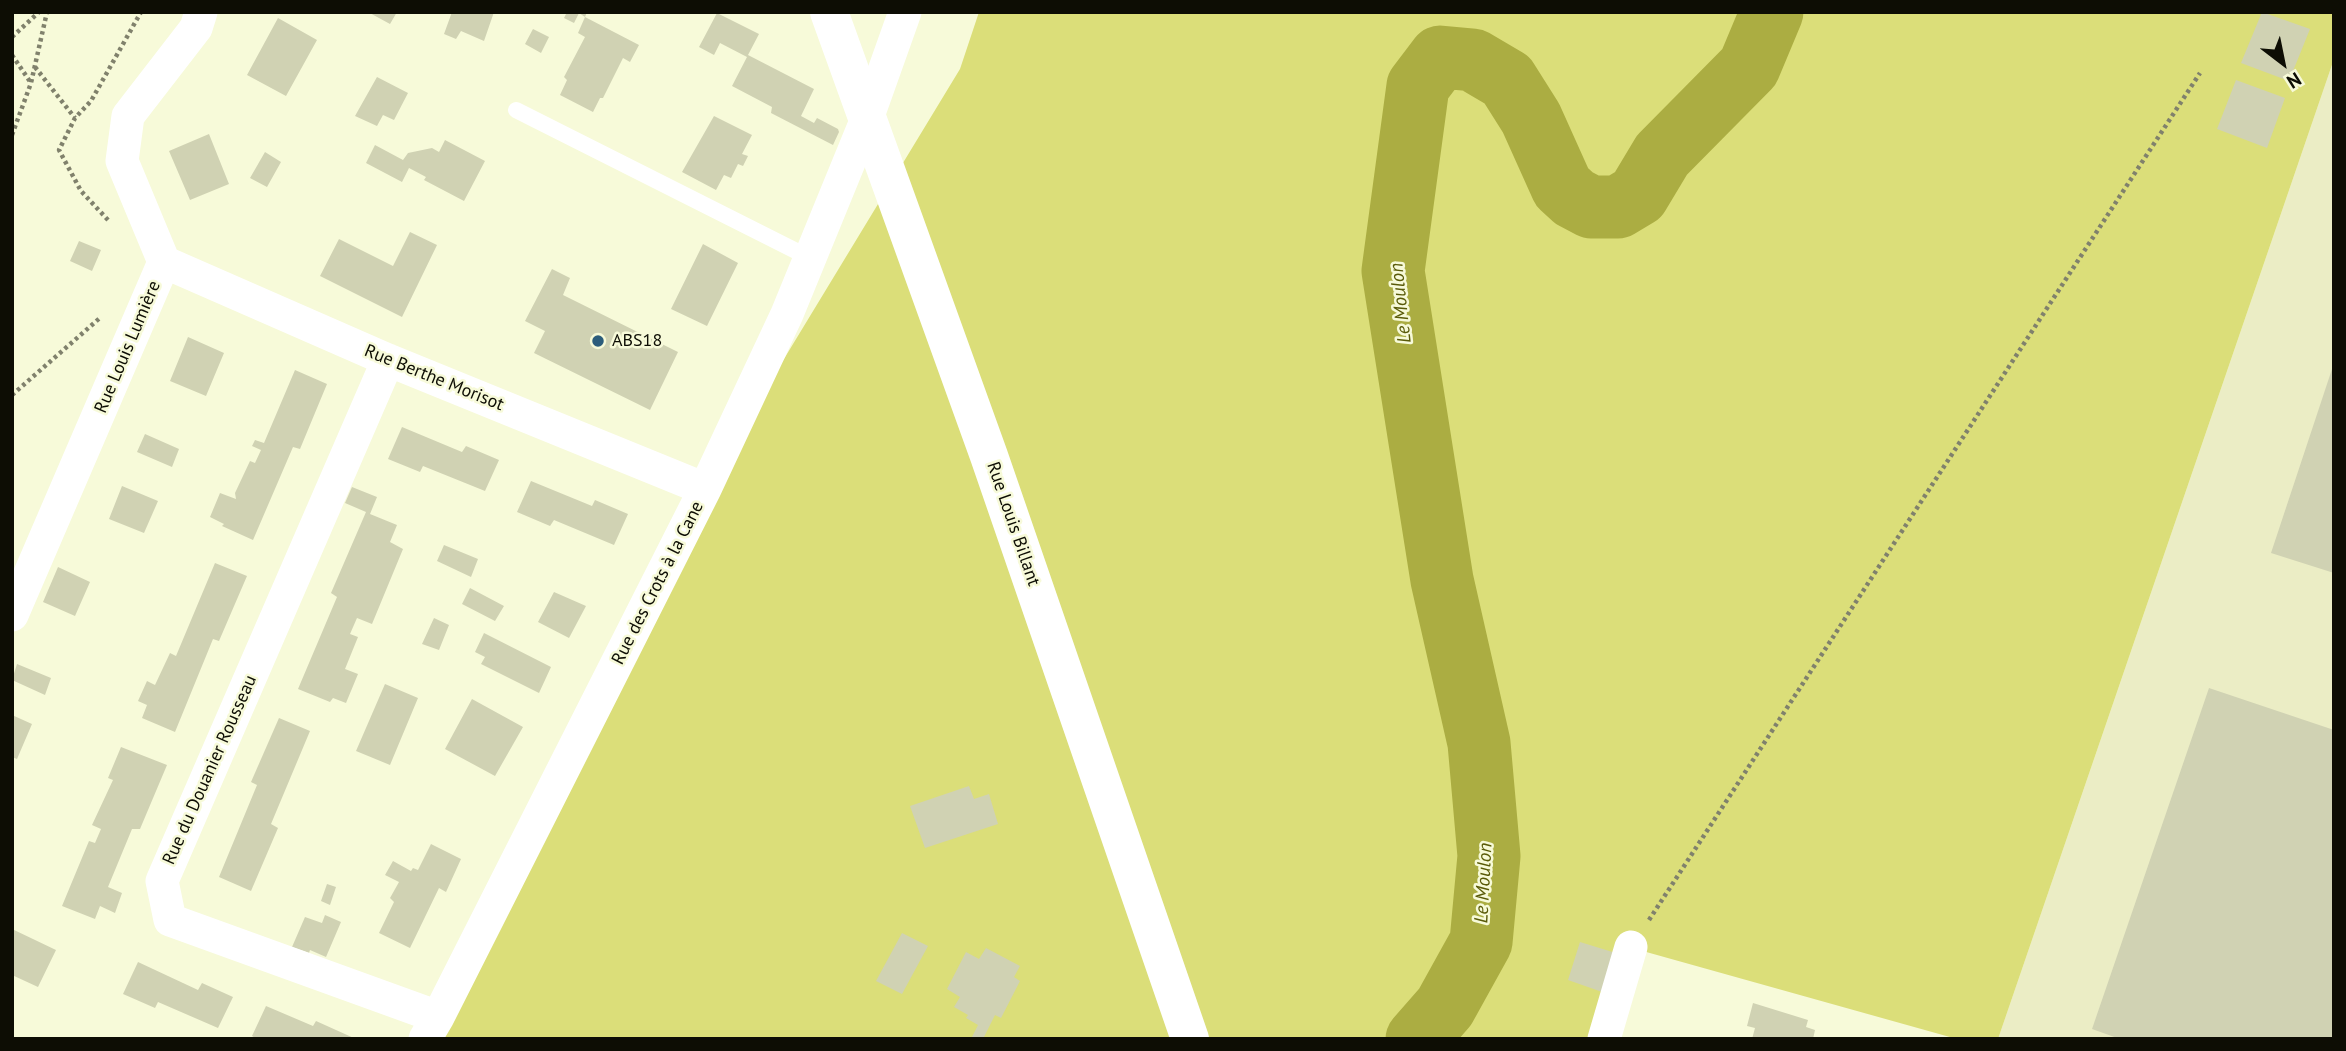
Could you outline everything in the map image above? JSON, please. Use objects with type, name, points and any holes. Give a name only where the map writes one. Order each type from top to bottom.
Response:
[{"type":"street","name":"Rue Louis Lumière","points":[[12,615],[164,262],[122,161],[128,116],[196,28],[201,12]]},
{"type":"street","name":"Rue Louis Billant","points":[[830,12],[989,456],[1190,1039]]},
{"type":"street","name":"Rue des Crots à la Cane","points":[[432,1028],[705,489],[787,314],[868,116],[905,12]]},
{"type":"street","name":"Rue Berthe Morisot","points":[[164,262],[388,360],[705,489]]},
{"type":"street","name":"Rue du Douanier Rousseau","points":[[388,360],[162,881],[170,920],[432,1028]]},
{"type":"street","points":[[1604,1039],[1631,947]]},
{"type":"lane","points":[[516,110],[810,258]]},
{"type":"path","points":[[12,37],[39,12]]},
{"type":"path","points":[[12,135],[31,83],[47,12]]},
{"type":"path","points":[[12,55],[31,83]]},
{"type":"path","points":[[35,66],[75,118]]},
{"type":"path","points":[[1631,947],[2200,73]]},
{"type":"path","points":[[12,395],[106,313],[137,325]]},
{"type":"shaded area","points":[[2334,59],[2334,1039],[1998,1039]]},
{"type":"green space","points":[[979,12],[2334,12],[2334,59],[1998,1039],[1957,1039],[1632,948],[1604,1039],[425,1039],[705,489],[960,69]]},
{"type":"building","points":[[368,12],[397,12],[390,24]]},
{"type":"building","points":[[452,12],[494,12],[484,41],[461,31],[456,39],[444,34]]},
{"type":"building","points":[[567,12],[587,12],[585,17],[579,13],[574,23],[564,18]]},
{"type":"building","points":[[2262,12],[2310,29],[2289,81],[2241,63]]},
{"type":"building","points":[[717,13],[759,34],[748,55],[814,89],[801,116],[814,123],[817,118],[838,129],[833,145],[771,113],[772,107],[732,86],[747,57],[720,43],[714,55],[699,47]]},
{"type":"building","points":[[585,17],[639,45],[630,62],[623,58],[593,112],[560,95],[567,80],[564,77],[585,37],[578,33]]},
{"type":"building","points":[[278,18],[317,40],[286,96],[247,75]]},
{"type":"building","points":[[533,29],[549,37],[541,53],[525,44]]},
{"type":"building","points":[[377,77],[408,93],[394,120],[383,115],[377,126],[355,116]]},
{"type":"building","points":[[2236,80],[2285,98],[2267,148],[2217,129]]},
{"type":"building","points":[[714,116],[752,135],[742,154],[748,156],[743,166],[738,164],[731,178],[724,175],[716,190],[682,172]]},
{"type":"building","points":[[209,134],[229,184],[190,200],[169,151]]},
{"type":"building","points":[[445,140],[485,161],[464,201],[424,180],[426,177],[409,168],[402,182],[366,163],[375,145],[403,160],[408,153],[432,148],[439,152]]},
{"type":"building","points":[[265,152],[281,162],[267,187],[250,178]]},
{"type":"building","points":[[410,232],[437,245],[402,317],[320,276],[339,239],[393,266]]},
{"type":"building","points":[[79,241],[101,250],[92,271],[70,261]]},
{"type":"building","points":[[703,244],[738,263],[707,326],[671,309]]},
{"type":"building","name":"ABS18","points":[[552,269],[570,278],[563,295],[678,352],[650,410],[534,353],[545,331],[525,321]]},
{"type":"building","points":[[188,337],[224,353],[206,396],[170,381]]},
{"type":"building","points":[[2334,366],[2334,573],[2271,553]]},
{"type":"building","points":[[295,370],[327,384],[300,449],[293,447],[253,540],[222,526],[224,524],[210,517],[220,493],[236,499],[235,493],[250,461],[255,463],[261,450],[252,446],[255,440],[264,443]]},
{"type":"building","points":[[402,427],[462,452],[466,446],[499,460],[485,491],[423,466],[420,472],[388,459]]},
{"type":"building","points":[[145,434],[179,449],[172,467],[137,452]]},
{"type":"building","points":[[531,481],[592,506],[595,500],[628,514],[614,545],[554,520],[550,526],[517,512]]},
{"type":"building","points":[[122,486],[158,501],[144,533],[109,519]]},
{"type":"building","points":[[352,487],[377,497],[370,514],[397,525],[390,542],[403,549],[372,624],[357,618],[350,634],[358,637],[345,669],[358,674],[346,703],[333,698],[330,702],[298,689],[337,597],[331,593],[366,512],[345,503]]},
{"type":"building","points":[[444,545],[478,559],[471,577],[437,561]]},
{"type":"building","points":[[215,563],[247,576],[219,641],[213,639],[175,732],[142,718],[147,705],[138,701],[147,681],[155,685],[170,653],[176,656]]},
{"type":"building","points":[[58,567],[90,582],[75,616],[43,602]]},
{"type":"building","points":[[470,588],[504,606],[495,621],[462,604]]},
{"type":"building","points":[[554,592],[586,606],[569,638],[538,622]]},
{"type":"building","points":[[434,618],[449,625],[439,650],[422,644]]},
{"type":"building","points":[[484,633],[551,667],[539,693],[481,664],[485,657],[475,652]]},
{"type":"building","points":[[17,664],[51,678],[45,695],[12,680]]},
{"type":"building","points":[[385,684],[418,698],[390,765],[356,751]]},
{"type":"building","points":[[2209,688],[2334,730],[2334,1039],[2120,1039],[2092,1029]]},
{"type":"building","points":[[472,699],[523,727],[495,776],[445,749]]},
{"type":"building","points":[[12,715],[32,724],[17,759],[12,757]]},
{"type":"building","points":[[279,718],[310,731],[271,824],[278,828],[251,891],[219,877],[257,785],[251,782]]},
{"type":"building","points":[[121,747],[167,765],[140,829],[132,829],[108,887],[122,893],[115,913],[100,906],[95,919],[62,906],[89,841],[95,843],[101,829],[92,825],[113,780],[108,778]]},
{"type":"building","points":[[969,786],[974,799],[989,794],[998,824],[925,848],[910,806]]},
{"type":"building","points":[[431,844],[461,859],[446,892],[439,888],[410,948],[379,933],[394,902],[390,898],[399,882],[385,875],[393,861],[411,871],[413,868],[418,870]]},
{"type":"building","points":[[327,884],[336,887],[330,905],[321,901]]},
{"type":"building","points":[[325,915],[341,922],[326,957],[310,950],[309,953],[292,947],[305,917],[322,923]]},
{"type":"building","points":[[12,929],[56,950],[38,987],[12,975]]},
{"type":"building","points":[[902,933],[928,946],[902,994],[876,981]]},
{"type":"building","points":[[1580,942],[1619,954],[1605,993],[1568,980]]},
{"type":"building","points":[[986,948],[1020,966],[1014,977],[1020,981],[1001,1018],[995,1015],[983,1039],[971,1039],[978,1025],[954,1007],[960,997],[947,989],[966,952],[979,959]]},
{"type":"building","points":[[138,962],[198,990],[202,983],[233,997],[218,1028],[158,1002],[155,1008],[123,994]]},
{"type":"building","points":[[1753,1003],[1808,1020],[1806,1027],[1815,1030],[1813,1039],[1752,1039],[1755,1028],[1747,1026]]},
{"type":"building","points":[[266,1006],[313,1026],[316,1021],[356,1039],[257,1039],[252,1036]]},
{"type":"waterway","name":"Le Moulon","points":[[1417,1039],[1445,1007],[1481,942],[1489,856],[1479,743],[1442,580],[1393,271],[1418,86],[1440,57],[1473,60],[1507,80],[1531,118],[1562,187],[1574,198],[1591,207],[1618,207],[1638,195],[1662,155],[1749,67],[1772,12]]},
{"type":"place","name":"ABS18","points":[[598,341]]}]
